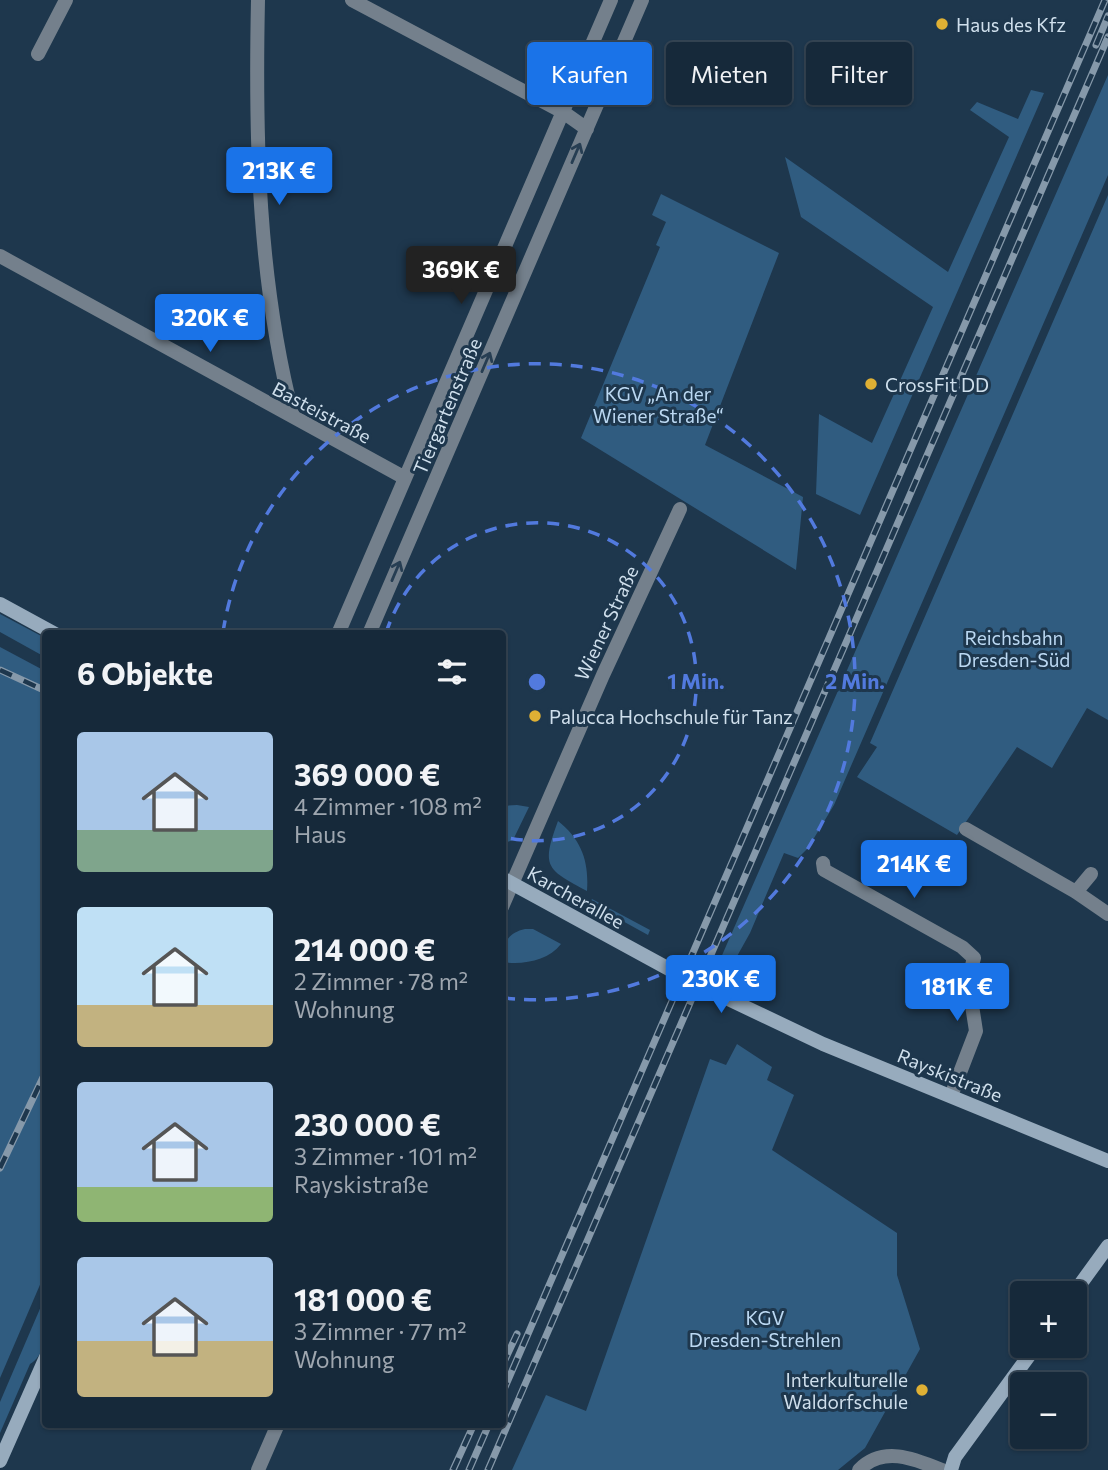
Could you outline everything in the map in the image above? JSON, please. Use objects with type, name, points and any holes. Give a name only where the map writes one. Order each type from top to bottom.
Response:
[{"type":"street","points":[[38,54],[66,0]]},
{"type":"street","points":[[258,0],[256,85],[264,238],[280,360],[293,416]]},
{"type":"street","points":[[352,0],[564,112],[587,129]]},
{"type":"street","name":"Tiergartenstraße","points":[[340,630],[611,0]]},
{"type":"street","name":"Tiergartenstraße","points":[[371,630],[642,0]]},
{"type":"street","name":"Basteistraße","points":[[0,256],[265,404],[293,416],[405,478]]},
{"type":"street","name":"Wiener Straße","points":[[507,881],[680,509]]},
{"type":"street","points":[[0,604],[48,630]]},
{"type":"street","points":[[966,829],[1076,892],[1108,914]]},
{"type":"street","points":[[823,863],[824,870],[962,947],[974,958],[968,980],[976,1031],[951,1096]]},
{"type":"street","points":[[1076,892],[1091,874]]},
{"type":"street","name":"Karcherallee","points":[[507,881],[669,969]]},
{"type":"street","name":"Rayskistraße","points":[[704,987],[823,1044],[1108,1161]]},
{"type":"street","points":[[1083,1281],[1108,1247]]},
{"type":"street","points":[[951,1470],[955,1457],[1027,1358]]},
{"type":"street","points":[[0,1461],[42,1366]]},
{"type":"street","points":[[258,1470],[276,1428]]},
{"type":"street","points":[[859,1470],[869,1460],[897,1455],[942,1470]]},
{"type":"green space","points":[[1108,75],[1108,175],[834,805],[808,848],[798,858],[784,853],[750,933],[731,967],[716,969]]},
{"type":"green space","points":[[1031,90],[1044,93],[860,515],[816,494],[819,414],[872,443],[933,307],[801,217],[785,157],[948,272],[1009,137],[970,110],[977,102],[1018,119]]},
{"type":"green space","name":"KGV „An der Wiener Straße“","points":[[661,194],[779,253],[705,445],[803,497],[796,570],[581,438],[660,247],[656,245],[666,222],[652,215]]},
{"type":"green space","name":"Reichsbahn Dresden-Süd","points":[[1108,195],[1108,720],[1087,708],[1052,768],[1017,747],[957,835],[857,777],[877,747],[870,743]]},
{"type":"green space","points":[[0,614],[42,636],[42,655],[0,632]]},
{"type":"green space","points":[[0,647],[42,669],[42,1280],[0,1378]]},
{"type":"green space","points":[[506,806],[529,807],[513,840],[506,843]]},
{"type":"green space","points":[[558,821],[573,836],[582,852],[587,870],[587,891],[563,877],[551,865],[550,848]]},
{"type":"green space","points":[[592,899],[650,930],[648,935],[590,903]]},
{"type":"green space","points":[[533,929],[561,944],[542,958],[518,963],[506,962],[506,943],[519,931]]},
{"type":"green space","name":"KGV Dresden-Strehlen","points":[[737,1044],[772,1067],[767,1080],[794,1095],[772,1150],[897,1233],[897,1275],[920,1349],[865,1448],[838,1470],[512,1470],[546,1395],[586,1411],[710,1059],[726,1065]]},
{"type":"green space","points":[[42,1304],[42,1349],[30,1364],[0,1433],[0,1402]]},
{"type":"tunnel","points":[[669,969],[703,987]]},
{"type":"railway","points":[[506,1385],[1105,0]]},
{"type":"railway","points":[[1096,45],[1108,16]]},
{"type":"railway","points":[[488,1470],[1108,37]]},
{"type":"railway","points":[[0,670],[42,689]]},
{"type":"railway","points":[[0,1168],[42,1079]]},
{"type":"railway","points":[[506,1357],[517,1334]]},
{"type":"railway","points":[[453,1470],[472,1428]]},
{"type":"railway","points":[[469,1470],[487,1428]]},
{"type":"place","name":"Haus des Kfz","points":[[942,24]]},
{"type":"place","name":"CrossFit DD","points":[[871,384]]},
{"type":"place","name":"Palucca Hochschule für Tanz","points":[[535,716]]},
{"type":"place","name":"Interkulturelle Waldorfschule","points":[[922,1390]]}]
